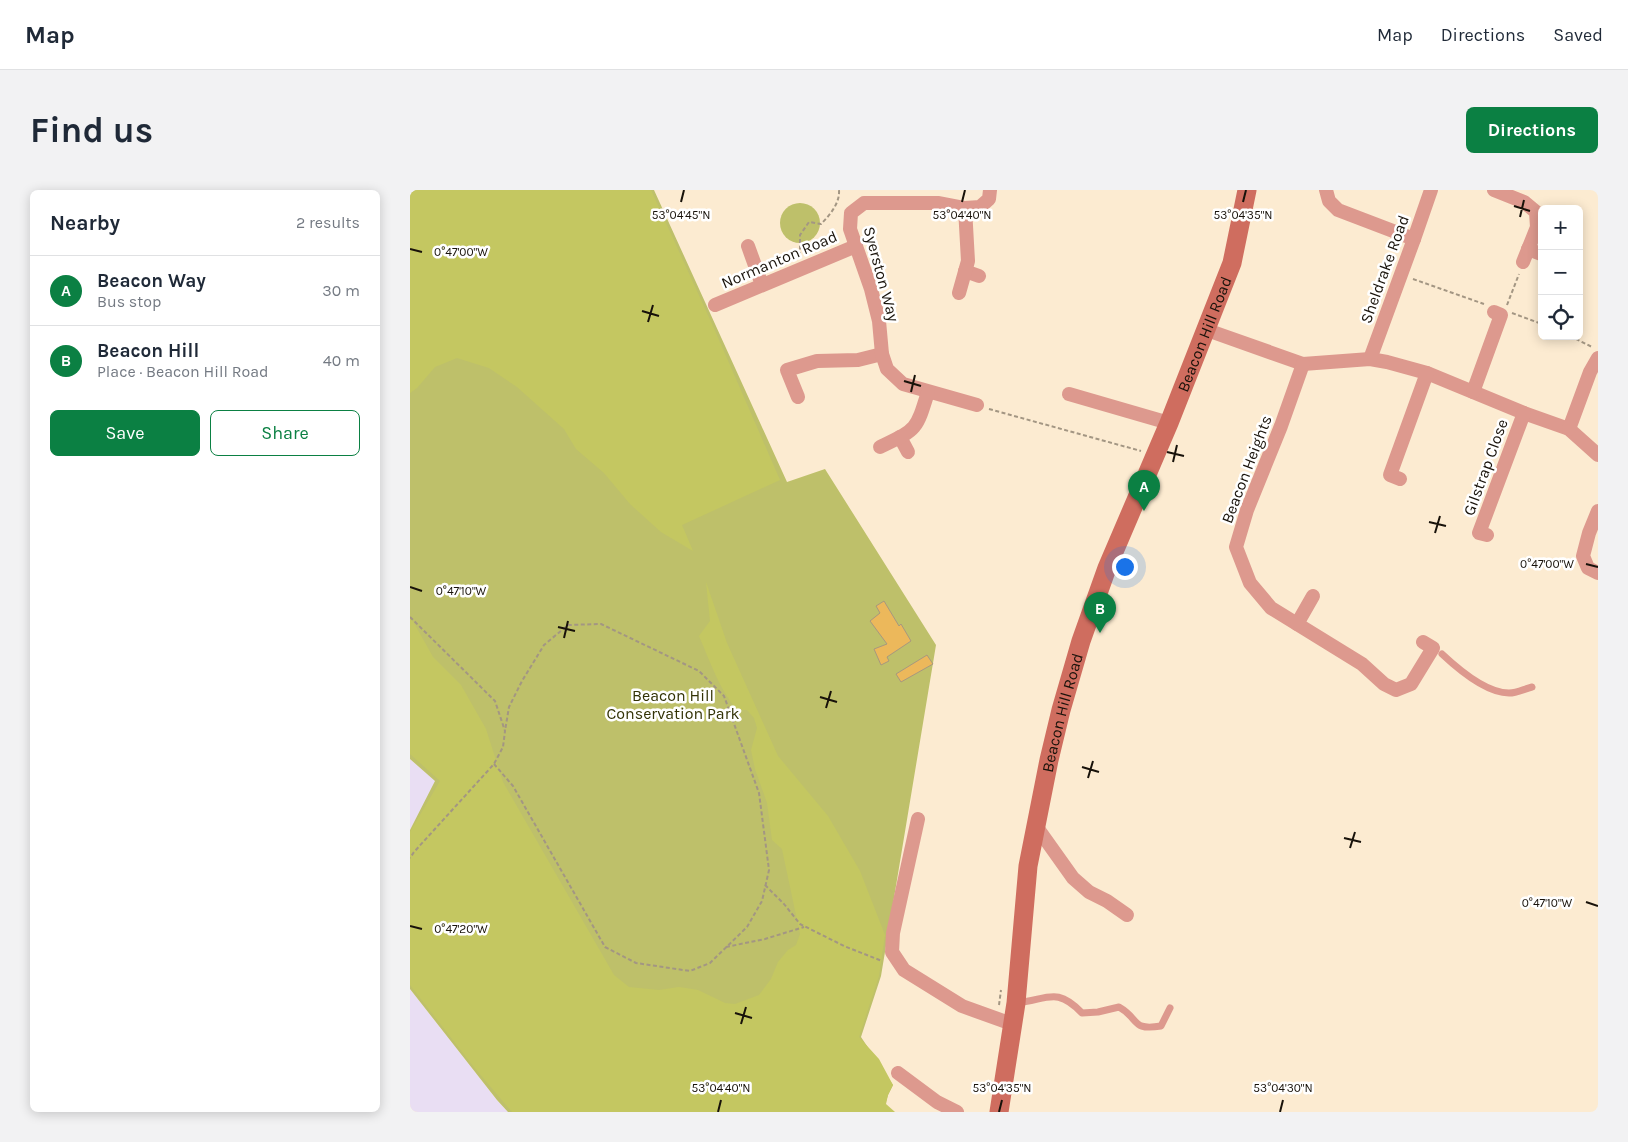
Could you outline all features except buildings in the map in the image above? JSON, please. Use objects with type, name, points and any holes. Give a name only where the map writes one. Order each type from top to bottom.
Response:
[{"type":"street","name":"Syerston Way","points":[[977,405],[903,384],[887,369],[882,354],[879,321],[871,288],[850,229],[851,213],[864,203],[939,203],[965,208],[980,207],[990,199],[990,190]]},
{"type":"street","name":"Beacon Hill Road","points":[[999,1112],[1016,1003],[1028,866],[1059,718],[1081,641],[1107,568],[1169,424],[1232,263],[1247,190]]},
{"type":"street","points":[[1326,190],[1329,201],[1338,210],[1414,239]]},
{"type":"street","name":"Sheldrake Road","points":[[1370,359],[1431,190]]},
{"type":"street","points":[[1494,190],[1524,202],[1536,212],[1535,251],[1523,262]]},
{"type":"street","points":[[958,293],[968,262],[965,208]]},
{"type":"street","points":[[748,246],[762,286]]},
{"type":"street","name":"Normanton Road","points":[[716,305],[856,246]]},
{"type":"street","points":[[965,271],[979,276]]},
{"type":"street","points":[[1473,392],[1502,315]]},
{"type":"street","points":[[1207,330],[1302,364],[1370,359],[1427,373],[1524,413],[1569,429],[1598,455]]},
{"type":"street","points":[[798,397],[784,363],[858,360],[882,354]]},
{"type":"street","points":[[1569,429],[1596,354]]},
{"type":"street","name":"Beacon Heights","points":[[1302,364],[1281,426],[1247,510],[1236,547],[1250,583],[1271,608],[1362,664],[1384,684],[1396,690],[1410,684],[1433,648]]},
{"type":"street","points":[[1390,475],[1427,373]]},
{"type":"street","points":[[880,447],[908,433],[918,422],[928,392]]},
{"type":"street","points":[[1069,394],[1169,424]]},
{"type":"street","name":"Gilstrap Close","points":[[1479,533],[1524,413]]},
{"type":"street","points":[[900,437],[908,452]]},
{"type":"street","points":[[1598,511],[1588,533],[1583,556],[1588,568],[1598,573]]},
{"type":"street","points":[[1297,624],[1312,596]]},
{"type":"street","points":[[918,819],[893,933],[892,952],[904,970],[962,1006],[1012,1024]]},
{"type":"street","points":[[1036,826],[1073,878],[1089,892],[1107,901],[1126,915]]},
{"type":"street","points":[[898,1072],[937,1102],[958,1112]]},
{"type":"lane","points":[[1433,648],[1458,668],[1492,689],[1507,693],[1532,687]]},
{"type":"lane","points":[[1016,1003],[1028,1002],[1045,996],[1060,997],[1074,1004],[1082,1013],[1098,1012],[1120,1006],[1127,1011],[1136,1024],[1147,1028],[1162,1026],[1170,1008]]},
{"type":"path","points":[[802,269],[799,256],[800,236],[809,222],[821,224],[829,217],[840,198],[839,190]]},
{"type":"path","points":[[1523,262],[1505,310],[1538,322]]},
{"type":"path","points":[[1401,275],[1491,307],[1502,315]]},
{"type":"path","points":[[1576,340],[1596,354]]},
{"type":"path","points":[[977,405],[1154,456]]},
{"type":"path","points":[[410,617],[494,701],[505,731]]},
{"type":"path","points":[[410,858],[454,806],[494,764],[503,747],[509,707],[544,645],[568,625],[601,624],[700,671],[724,696],[759,793],[769,870],[762,901],[747,927],[710,963],[690,971],[636,963],[605,946],[513,786],[494,764]]},
{"type":"path","points":[[765,885],[800,924],[844,946],[904,970]]},
{"type":"path","points":[[726,947],[765,939],[804,927]]},
{"type":"shaded area","points":[[410,190],[651,190],[780,480],[682,525],[693,551],[661,532],[630,504],[604,473],[576,449],[564,429],[517,387],[489,368],[457,358],[435,367],[417,388],[410,393]]},
{"type":"shaded area","points":[[706,582],[727,643],[778,756],[828,816],[860,871],[885,935],[879,976],[859,1037],[879,1059],[893,1085],[886,1104],[895,1112],[512,1112],[473,1066],[410,985],[410,832],[440,781],[410,754],[410,616],[433,657],[461,685],[486,729],[503,782],[614,975],[629,987],[659,990],[679,987],[698,990],[725,1003],[735,1004],[759,995],[771,979],[778,962],[788,950],[796,945],[800,934],[782,849],[772,840],[767,803],[755,769],[751,750],[757,728],[754,718],[747,710],[737,710],[731,702],[715,674],[699,636],[710,621]]},
{"type":"shaded area","points":[[410,759],[436,781],[410,830]]},
{"type":"shaded area","points":[[410,989],[497,1100],[508,1112],[410,1112]]},
{"type":"green space","name":"Beacon Hill Conservation Park","points":[[410,190],[654,190],[787,482],[825,469],[936,645],[881,976],[861,1037],[893,1085],[883,1112],[508,1112],[410,989],[410,830],[435,781],[410,759]]},
{"type":"green space","points":[[796,203],[804,203],[811,206],[817,212],[820,223],[817,234],[811,240],[804,243],[796,243],[789,240],[783,234],[780,227],[780,219],[783,212],[789,206]]},
{"type":"place","name":"Beacon Way","points":[[1144,511]]},
{"type":"place","name":"Beacon Hill","points":[[1100,633]]}]
